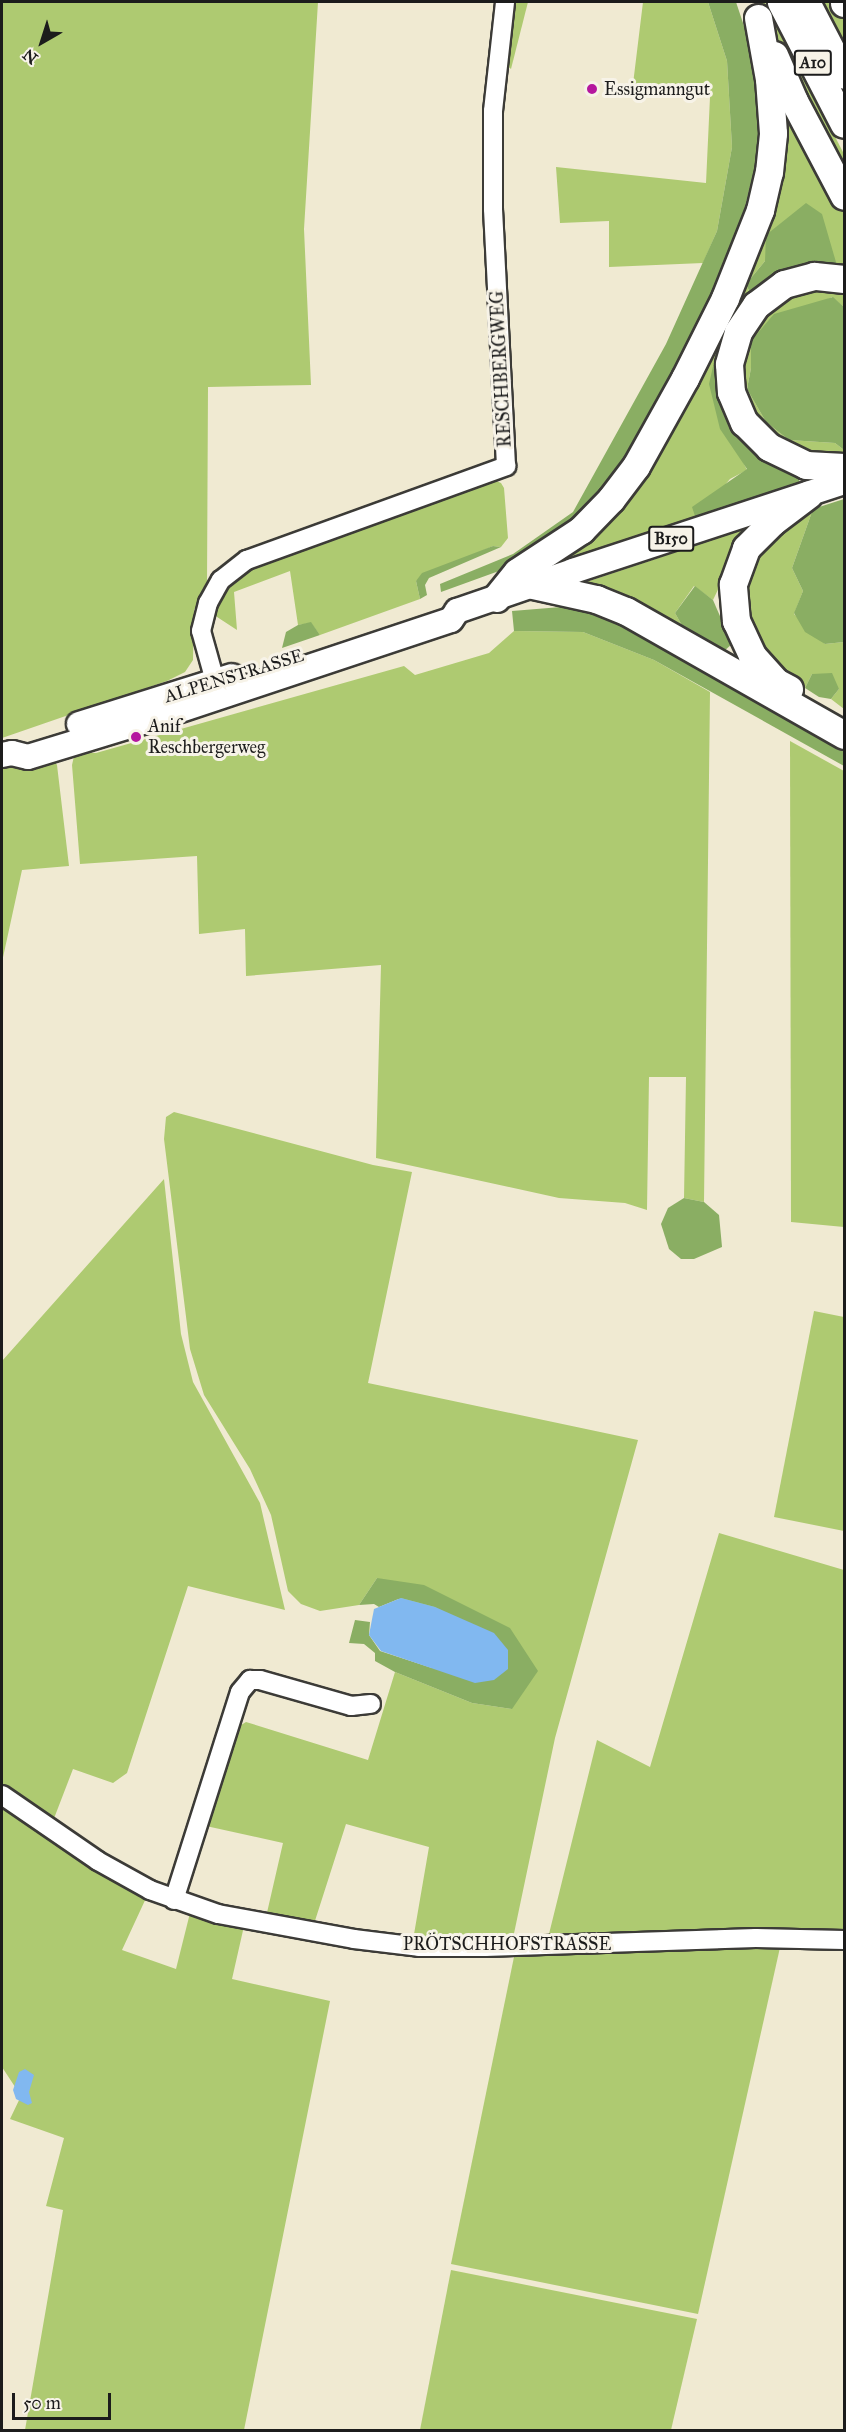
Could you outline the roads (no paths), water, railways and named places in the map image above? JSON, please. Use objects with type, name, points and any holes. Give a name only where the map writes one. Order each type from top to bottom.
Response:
[{"type":"highway","name":"A10","points":[[781,2],[844,124]]},
{"type":"highway","name":"A10","points":[[806,2],[844,75]]},
{"type":"highway","points":[[755,10],[794,101],[844,196]]},
{"type":"highway","points":[[496,598],[517,572],[581,530],[629,474],[685,378],[724,298],[760,210],[769,172],[772,134],[769,79],[755,10]]},
{"type":"highway","points":[[844,279],[814,276],[784,284],[756,304],[738,332],[729,364],[731,392],[744,422],[769,447],[806,465],[844,467]]},
{"type":"highway","points":[[808,494],[772,522],[746,548],[734,584],[732,601],[736,621],[752,656],[776,682],[844,721]]},
{"type":"highway","points":[[533,585],[596,599],[626,611],[844,735]]},
{"type":"main road","name":"ALPENSTRASSE","points":[[7,754],[28,757],[165,715],[451,620],[457,611],[844,482]]},
{"type":"main road","name":"ALPENSTRASSE","points":[[7,754],[20,742],[332,645],[445,606],[457,611]]},
{"type":"street","name":"RESCHBERGWEG","points":[[215,681],[201,631],[208,603],[221,579],[247,560],[506,466],[493,209],[493,111],[505,2]]},
{"type":"street","points":[[174,1900],[240,1692],[250,1680],[260,1680],[351,1706],[370,1704]]},
{"type":"street","name":"PRÖTSCHHOFSTRASSE","points":[[2,1795],[98,1861],[150,1890],[174,1900],[218,1914],[354,1939],[419,1947],[573,1946],[756,1938],[844,1940]]},
{"type":"water","points":[[401,1598],[435,1607],[494,1633],[508,1650],[508,1669],[494,1680],[475,1683],[381,1651],[369,1635],[374,1609]]},
{"type":"water","points":[[25,2069],[34,2075],[29,2092],[32,2103],[28,2105],[16,2099],[13,2090],[19,2072]]},
{"type":"place","name":"Essigmanngut","points":[[592,89]]},
{"type":"place","name":"Anif Reschbergerweg","points":[[136,737]]}]
